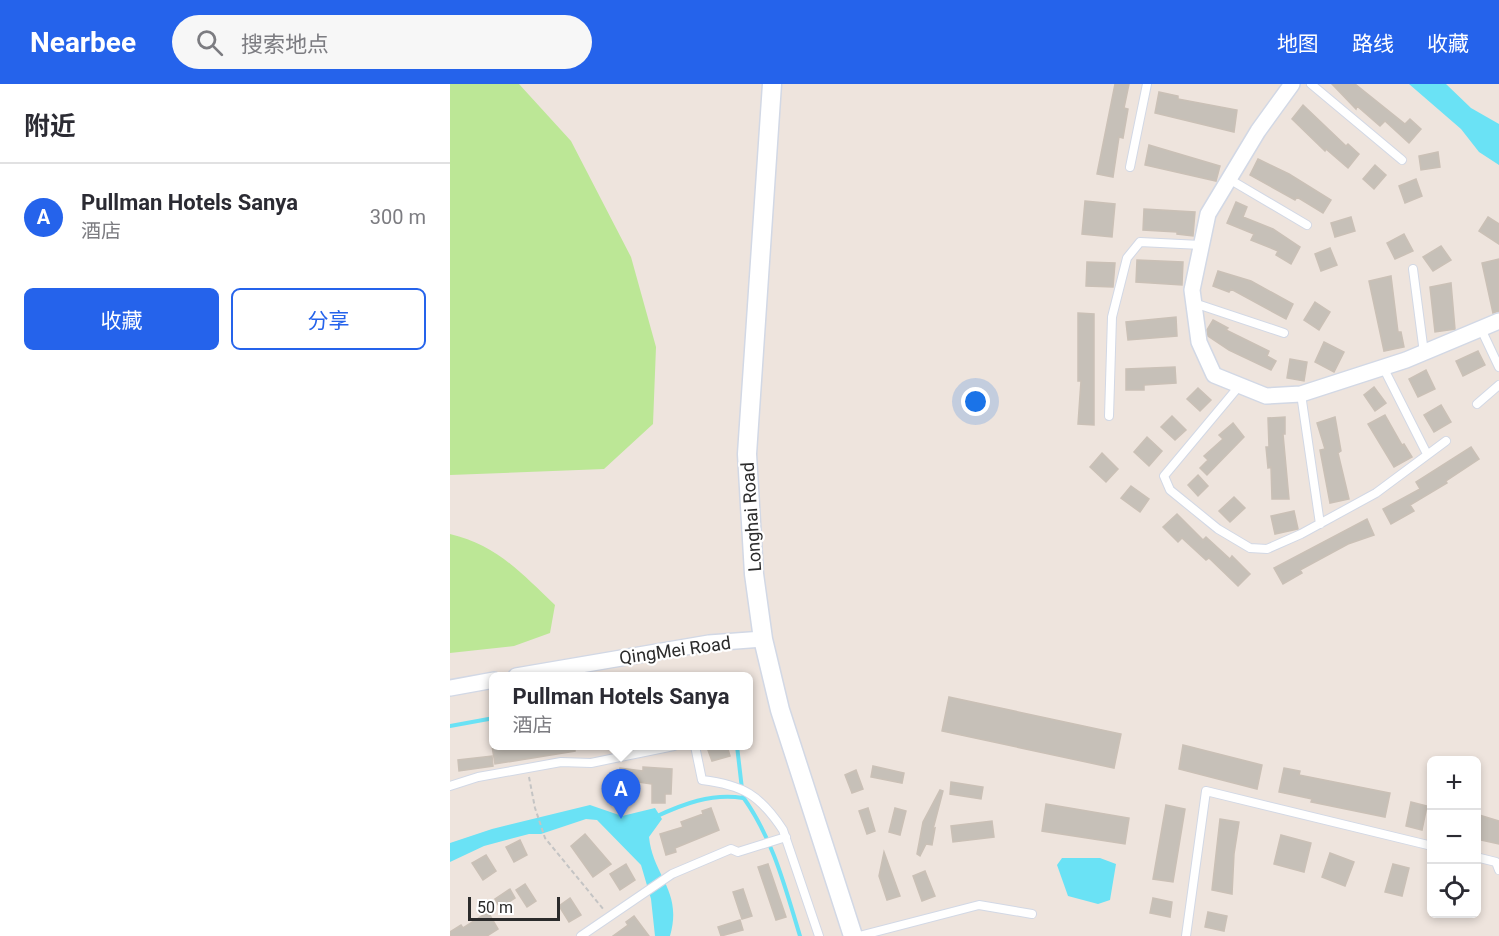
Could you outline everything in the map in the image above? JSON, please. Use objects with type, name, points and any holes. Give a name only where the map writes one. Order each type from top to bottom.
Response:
[{"type":"street","name":"Longhai Road","points":[[772,84],[747,454],[754,574],[763,639],[780,710],[853,936]]},
{"type":"street","points":[[1292,84],[1208,214],[1192,290],[1199,342],[1214,375],[1266,396],[1301,394],[1424,353],[1499,321]]},
{"type":"street","name":"QingMei Road","points":[[539,672],[709,643],[763,639]]},
{"type":"street","points":[[450,688],[489,681]]},
{"type":"lane","points":[[1130,167],[1147,84]]},
{"type":"lane","points":[[1311,84],[1402,160]]},
{"type":"lane","points":[[1229,179],[1307,225]]},
{"type":"lane","points":[[1109,416],[1112,317],[1122,287],[1127,258],[1140,242],[1201,245]]},
{"type":"lane","points":[[1413,269],[1424,353]]},
{"type":"lane","points":[[1194,303],[1284,333]]},
{"type":"lane","points":[[1481,329],[1499,367]]},
{"type":"lane","points":[[1383,368],[1428,454]]},
{"type":"lane","points":[[1477,404],[1499,385]]},
{"type":"lane","points":[[1240,386],[1164,476],[1170,490],[1218,529],[1250,548],[1267,549],[1320,524],[1376,493],[1446,441]]},
{"type":"lane","points":[[1301,394],[1320,524]]},
{"type":"lane","points":[[450,786],[478,777],[561,762],[591,763],[654,750]]},
{"type":"lane","points":[[696,750],[702,780],[733,784],[750,793],[774,816],[786,837],[819,936]]},
{"type":"lane","points":[[1186,936],[1206,791],[1427,845]]},
{"type":"lane","points":[[581,936],[672,874],[731,849],[738,852],[786,837]]},
{"type":"lane","points":[[1481,858],[1496,862],[1499,870]]},
{"type":"lane","points":[[859,936],[979,905],[1032,915]]},
{"type":"path","points":[[528,768],[536,813],[545,838],[609,916]]},
{"type":"green space","points":[[450,84],[519,84],[571,141],[631,257],[656,347],[653,424],[604,469],[450,475]]},
{"type":"green space","points":[[450,534],[467,539],[495,553],[519,571],[555,605],[550,633],[514,646],[450,653]]},
{"type":"water","points":[[1409,84],[1446,84],[1471,108],[1499,124],[1499,165],[1479,152],[1461,129]]},
{"type":"water","points":[[590,805],[622,816],[655,808],[662,819],[649,837],[656,863],[673,907],[670,936],[655,936],[651,899],[641,865],[597,820],[586,819],[541,834],[529,834],[484,846],[450,862],[450,843],[492,829]]},
{"type":"water","points":[[1062,858],[1100,858],[1116,864],[1110,900],[1098,904],[1068,896],[1057,865]]},
{"type":"building","points":[[1115,84],[1129,84],[1124,108],[1128,109],[1123,138],[1119,137],[1113,177],[1097,174]]},
{"type":"building","points":[[1332,84],[1355,84],[1405,124],[1410,119],[1421,129],[1409,143],[1385,121],[1380,126],[1357,106],[1356,109]]},
{"type":"building","points":[[1159,92],[1178,96],[1178,99],[1237,110],[1234,132],[1155,113]]},
{"type":"building","points":[[1303,105],[1346,146],[1348,144],[1359,154],[1348,168],[1326,149],[1325,151],[1292,119]]},
{"type":"building","points":[[1149,145],[1220,166],[1216,181],[1145,165]]},
{"type":"building","points":[[1438,152],[1440,167],[1421,170],[1419,156]]},
{"type":"building","points":[[1258,159],[1289,174],[1331,200],[1323,213],[1297,197],[1295,200],[1250,175]]},
{"type":"building","points":[[1375,165],[1386,175],[1374,189],[1363,179]]},
{"type":"building","points":[[1416,179],[1422,196],[1405,203],[1399,186]]},
{"type":"building","points":[[1085,201],[1115,204],[1112,237],[1082,234]]},
{"type":"building","points":[[1236,202],[1247,207],[1243,217],[1273,229],[1300,247],[1291,264],[1276,255],[1278,251],[1251,240],[1254,234],[1227,223]]},
{"type":"building","points":[[1144,209],[1195,212],[1193,236],[1177,234],[1177,232],[1143,230]]},
{"type":"building","points":[[1351,217],[1355,231],[1335,237],[1331,223]]},
{"type":"building","points":[[1488,217],[1499,224],[1499,244],[1479,231]]},
{"type":"building","points":[[1404,234],[1413,251],[1395,259],[1387,243]]},
{"type":"building","points":[[1441,246],[1451,260],[1433,271],[1423,257]]},
{"type":"building","points":[[1330,248],[1337,265],[1321,271],[1315,254]]},
{"type":"building","points":[[1499,259],[1499,311],[1493,313],[1482,263]]},
{"type":"building","points":[[1137,260],[1183,262],[1182,285],[1136,282]]},
{"type":"building","points":[[1087,262],[1115,263],[1113,287],[1086,286]]},
{"type":"building","points":[[1218,271],[1251,281],[1293,304],[1286,319],[1231,289],[1229,292],[1213,286]]},
{"type":"building","points":[[1391,276],[1398,332],[1401,332],[1404,347],[1384,351],[1369,281]]},
{"type":"building","points":[[1451,283],[1455,329],[1435,332],[1430,287]]},
{"type":"building","points":[[1315,302],[1330,312],[1319,330],[1304,320]]},
{"type":"building","points":[[1078,313],[1094,314],[1094,425],[1078,424],[1081,381],[1078,381]]},
{"type":"building","points":[[1176,317],[1177,336],[1128,340],[1126,322]]},
{"type":"building","points":[[1213,320],[1228,328],[1226,330],[1269,351],[1267,356],[1276,361],[1271,370],[1229,350],[1208,336],[1207,330]]},
{"type":"building","points":[[1324,342],[1344,352],[1334,372],[1315,362]]},
{"type":"building","points":[[1478,351],[1485,365],[1463,376],[1456,361]]},
{"type":"building","points":[[1290,359],[1307,362],[1304,381],[1287,378]]},
{"type":"building","points":[[1175,367],[1176,383],[1144,385],[1144,390],[1126,390],[1126,369]]},
{"type":"building","points":[[1426,370],[1435,389],[1418,397],[1409,379]]},
{"type":"building","points":[[1374,387],[1386,403],[1375,411],[1364,395]]},
{"type":"building","points":[[1198,388],[1211,400],[1200,411],[1187,399]]},
{"type":"building","points":[[1441,405],[1451,422],[1434,432],[1424,415]]},
{"type":"building","points":[[1385,415],[1402,445],[1404,444],[1412,457],[1394,467],[1368,424]]},
{"type":"building","points":[[1172,416],[1186,430],[1175,440],[1161,427]]},
{"type":"building","points":[[1285,417],[1285,434],[1283,434],[1289,499],[1272,499],[1271,467],[1268,468],[1266,447],[1269,447],[1268,418]]},
{"type":"building","points":[[1335,417],[1341,451],[1338,453],[1349,499],[1330,503],[1320,450],[1325,449],[1317,423]]},
{"type":"building","points":[[1233,423],[1244,437],[1207,475],[1200,468],[1208,460],[1204,456],[1223,439],[1219,435]]},
{"type":"building","points":[[1147,437],[1162,451],[1149,466],[1134,452]]},
{"type":"building","points":[[1471,447],[1479,459],[1446,481],[1447,483],[1410,505],[1414,511],[1391,524],[1383,509],[1420,489],[1416,482]]},
{"type":"building","points":[[1102,453],[1118,469],[1106,482],[1090,467]]},
{"type":"building","points":[[1198,475],[1208,486],[1198,496],[1188,485]]},
{"type":"building","points":[[1131,486],[1149,499],[1140,512],[1121,498]]},
{"type":"building","points":[[1234,497],[1245,508],[1230,522],[1219,511]]},
{"type":"building","points":[[1294,511],[1298,529],[1275,534],[1271,516]]},
{"type":"building","points":[[1177,514],[1203,540],[1206,537],[1230,559],[1232,556],[1250,574],[1238,586],[1209,558],[1206,560],[1182,538],[1178,542],[1163,527]]},
{"type":"building","points":[[1367,519],[1374,535],[1348,544],[1300,570],[1302,573],[1283,584],[1274,568]]},
{"type":"building","points":[[949,697],[1121,734],[1114,768],[942,731]]},
{"type":"building","points":[[1183,745],[1262,765],[1257,789],[1179,769]]},
{"type":"building","points":[[493,750],[575,750],[575,751],[495,764]]},
{"type":"building","points":[[708,750],[728,750],[730,756],[712,761]]},
{"type":"building","points":[[492,756],[493,766],[459,771],[458,760]]},
{"type":"building","points":[[873,766],[904,773],[902,783],[871,777]]},
{"type":"building","points":[[643,767],[672,769],[671,794],[665,794],[665,803],[652,803],[652,784],[618,779],[620,768],[643,771]]},
{"type":"building","points":[[1284,768],[1300,771],[1299,775],[1390,793],[1385,817],[1311,802],[1312,799],[1279,792]]},
{"type":"building","points":[[856,770],[863,789],[852,793],[845,775]]},
{"type":"building","points":[[951,782],[983,787],[981,799],[950,794]]},
{"type":"building","points":[[940,790],[943,791],[933,829],[935,828],[932,845],[926,844],[920,856],[917,854],[923,822]]},
{"type":"building","points":[[1411,802],[1427,806],[1422,830],[1406,826]]},
{"type":"building","points":[[1046,804],[1129,818],[1125,844],[1042,831]]},
{"type":"building","points":[[1166,805],[1185,809],[1173,882],[1153,879]]},
{"type":"building","points":[[711,808],[719,830],[675,848],[676,852],[666,855],[660,834],[683,827],[681,822],[703,814],[702,811]]},
{"type":"building","points":[[868,808],[875,831],[867,834],[859,811]]},
{"type":"building","points":[[895,808],[906,811],[900,835],[889,832]]},
{"type":"building","points":[[1481,816],[1499,821],[1499,844],[1481,840]]},
{"type":"building","points":[[1220,819],[1239,822],[1234,854],[1232,894],[1212,890]]},
{"type":"building","points":[[992,821],[994,837],[953,842],[951,826]]},
{"type":"building","points":[[585,834],[611,864],[593,877],[571,846]]},
{"type":"building","points":[[1281,835],[1311,843],[1304,872],[1274,864]]},
{"type":"building","points":[[520,840],[527,855],[514,862],[506,847]]},
{"type":"building","points":[[884,852],[900,896],[887,900],[879,876]]},
{"type":"building","points":[[1330,853],[1354,862],[1345,886],[1322,877]]},
{"type":"building","points":[[486,855],[496,871],[483,880],[472,863]]},
{"type":"building","points":[[626,864],[635,880],[620,890],[610,874]]},
{"type":"building","points":[[768,864],[786,917],[776,920],[758,867]]},
{"type":"building","points":[[1393,864],[1409,868],[1402,896],[1385,892]]},
{"type":"building","points":[[925,871],[935,896],[922,901],[913,876]]},
{"type":"building","points":[[525,884],[536,901],[527,907],[516,890]]},
{"type":"building","points":[[510,889],[515,898],[500,908],[495,899]]},
{"type":"building","points":[[743,889],[752,916],[742,919],[733,892]]},
{"type":"building","points":[[570,898],[581,915],[569,922],[559,906]]},
{"type":"building","points":[[1153,898],[1172,902],[1170,917],[1150,913]]},
{"type":"building","points":[[488,912],[498,929],[487,936],[450,936],[450,932],[461,925],[463,928]]},
{"type":"building","points":[[1208,912],[1227,916],[1224,931],[1205,927]]},
{"type":"building","points":[[634,916],[649,936],[613,936],[628,925],[626,922]]},
{"type":"building","points":[[740,920],[743,930],[721,936],[718,927]]},
{"type":"waterway","points":[[450,726],[489,719]]},
{"type":"waterway","points":[[737,750],[742,789]]},
{"type":"waterway","points":[[743,797],[770,847],[800,936]]},
{"type":"waterway","points":[[655,817],[708,798],[743,798]]},
{"type":"place","name":"Pullman Hotels Sanya","points":[[621,819]]}]
